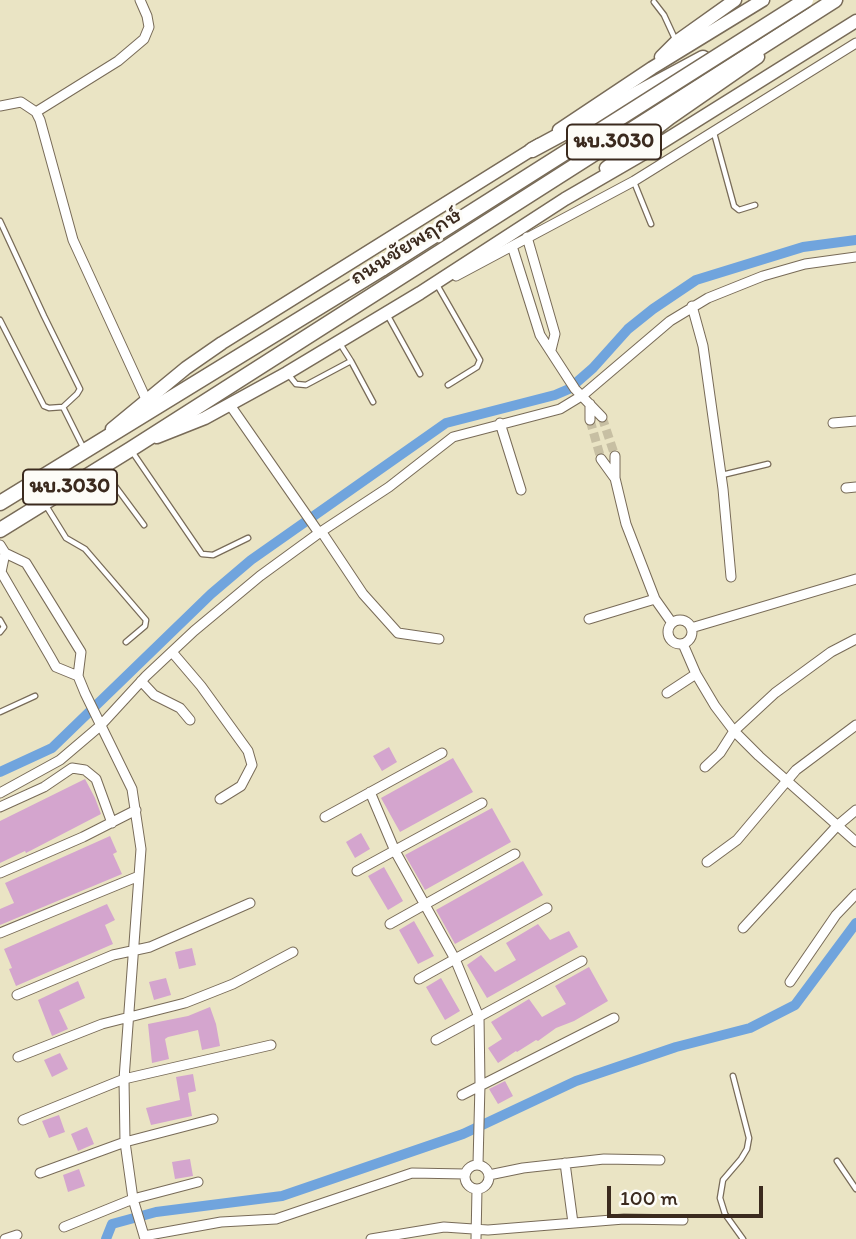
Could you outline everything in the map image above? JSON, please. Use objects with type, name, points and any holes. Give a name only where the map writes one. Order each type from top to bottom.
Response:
[{"type":"main road","points":[[652,68],[676,42],[735,0]]},
{"type":"main road","points":[[532,150],[587,110],[763,0]]},
{"type":"main road","points":[[90,447],[146,399],[233,336],[532,150],[807,0]]},
{"type":"main road","name":"ถนนชัยพฤกษ์","points":[[0,503],[383,268],[807,0]]},
{"type":"main road","name":"ถนนชัยพฤกษ์","points":[[0,530],[835,0]]},
{"type":"main road","points":[[565,199],[670,118],[842,0]]},
{"type":"main road","points":[[135,446],[230,405],[287,373],[437,284],[565,199],[653,148],[856,21]]},
{"type":"street","points":[[36,112],[118,61],[144,38],[149,27],[140,0]]},
{"type":"street","points":[[437,284],[634,181],[856,43]]},
{"type":"street","points":[[0,106],[21,102],[36,112],[74,240],[146,399]]},
{"type":"street","points":[[527,237],[555,334],[551,350]]},
{"type":"street","points":[[512,246],[540,335],[579,392],[602,417]]},
{"type":"street","points":[[0,793],[60,760],[172,652],[260,576],[319,531],[389,487],[453,437],[559,409],[692,306],[774,273],[805,264],[856,257]]},
{"type":"street","points":[[692,306],[703,345],[721,475],[731,577]]},
{"type":"street","points":[[590,404],[590,420]]},
{"type":"street","points":[[230,405],[363,594],[398,633],[439,639]]},
{"type":"street","points":[[833,423],[856,421]]},
{"type":"street","points":[[500,423],[521,489]]},
{"type":"street","points":[[615,456],[615,478],[626,524],[655,599],[672,623]]},
{"type":"street","points":[[601,458],[615,478]]},
{"type":"street","points":[[78,676],[56,667],[1,572],[3,549],[26,563],[81,652],[78,676],[98,723],[132,789],[141,849],[124,1079],[125,1142],[134,1201],[144,1235],[221,1222],[276,1219],[405,1174],[465,1174]]},
{"type":"street","points":[[691,628],[856,579]]},
{"type":"street","points":[[589,619],[655,599]]},
{"type":"street","points":[[683,620],[691,628],[691,636],[683,644],[675,643],[669,638],[667,630],[672,623],[683,620]]},
{"type":"street","points":[[705,767],[720,753],[734,731],[775,693],[831,652],[856,639]]},
{"type":"street","points":[[683,644],[696,674],[734,731],[856,842]]},
{"type":"street","points":[[172,652],[201,686],[248,751],[252,765],[241,786],[220,799]]},
{"type":"street","points":[[667,693],[696,674]]},
{"type":"street","points":[[141,681],[154,695],[180,708],[190,720]]},
{"type":"street","points":[[707,862],[737,839],[796,770],[856,725]]},
{"type":"street","points":[[325,817],[442,753]]},
{"type":"street","points":[[0,807],[44,787],[72,768],[85,770],[96,779],[112,822]]},
{"type":"street","points":[[370,792],[395,851],[455,959],[479,1017],[478,1164]]},
{"type":"street","points":[[357,871],[481,803]]},
{"type":"street","points":[[0,873],[136,810]]},
{"type":"street","points":[[743,928],[837,826],[856,810]]},
{"type":"street","points":[[390,924],[515,854]]},
{"type":"street","points":[[0,933],[139,876]]},
{"type":"street","points":[[790,982],[836,915],[856,894]]},
{"type":"street","points":[[18,995],[113,955],[150,947],[250,903]]},
{"type":"street","points":[[419,979],[547,908]]},
{"type":"street","points":[[18,1057],[102,1024],[185,1003],[233,984],[293,952]]},
{"type":"street","points":[[436,1040],[582,961]]},
{"type":"street","points":[[463,1095],[614,1018]]},
{"type":"street","points":[[23,1120],[124,1079],[271,1045]]},
{"type":"street","points":[[40,1173],[125,1142],[213,1119]]},
{"type":"street","points":[[489,1175],[523,1168],[604,1159],[660,1160]]},
{"type":"street","points":[[565,1163],[573,1223]]},
{"type":"street","points":[[477,1189],[467,1185],[465,1174],[470,1167],[478,1164]]},
{"type":"street","points":[[477,1189],[488,1183],[489,1175],[485,1168],[478,1164]]},
{"type":"street","points":[[64,1227],[134,1201],[198,1182]]},
{"type":"street","points":[[476,1235],[477,1189]]},
{"type":"street","points":[[371,1239],[444,1227],[476,1235],[624,1219],[683,1220]]},
{"type":"street","points":[[5,1239],[17,1235]]},
{"type":"lane","points":[[654,2],[664,15],[676,42]]},
{"type":"lane","points":[[713,132],[734,206],[739,210],[755,205]]},
{"type":"lane","points":[[634,181],[651,224]]},
{"type":"lane","points":[[0,221],[80,389],[62,407],[44,406],[0,320]]},
{"type":"lane","points":[[437,284],[480,360],[477,367],[448,385]]},
{"type":"lane","points":[[386,312],[420,374]]},
{"type":"lane","points":[[339,341],[373,402]]},
{"type":"lane","points":[[287,373],[301,386],[351,362]]},
{"type":"lane","points":[[62,407],[90,447]]},
{"type":"lane","points":[[135,446],[202,554],[212,555],[248,538]]},
{"type":"lane","points":[[721,475],[768,464]]},
{"type":"lane","points":[[102,467],[144,525]]},
{"type":"lane","points":[[44,503],[66,538],[85,548],[146,620],[145,626],[126,642]]},
{"type":"lane","points":[[0,620],[4,627],[0,632]]},
{"type":"lane","points":[[0,712],[35,696]]},
{"type":"lane","points":[[733,1076],[749,1138],[741,1159],[723,1180],[720,1198],[725,1214],[743,1239]]},
{"type":"lane","points":[[837,1161],[856,1189]]},
{"type":"building","points":[[389,747],[397,762],[382,771],[373,756]]},
{"type":"building","points":[[453,758],[473,792],[400,832],[381,798]]},
{"type":"building","points":[[85,779],[101,814],[26,853],[25,851],[0,863],[0,821]]},
{"type":"building","points":[[492,808],[511,842],[425,890],[405,855]]},
{"type":"building","points":[[361,833],[370,849],[355,858],[346,842]]},
{"type":"building","points":[[110,836],[117,852],[113,854],[122,874],[0,925],[0,909],[14,903],[5,883]]},
{"type":"building","points":[[523,861],[543,895],[455,944],[436,910]]},
{"type":"building","points":[[384,867],[403,901],[388,910],[368,876]]},
{"type":"building","points":[[107,904],[115,920],[105,925],[113,944],[16,986],[4,949]]},
{"type":"building","points":[[414,921],[434,956],[418,964],[399,930]]},
{"type":"building","points":[[538,924],[550,940],[569,931],[578,947],[487,998],[467,965],[481,955],[495,972],[516,960],[506,943]]},
{"type":"building","points":[[192,948],[196,965],[179,969],[175,952]]},
{"type":"building","points":[[589,967],[608,1001],[498,1063],[488,1048],[502,1039],[491,1022],[529,999],[542,1017],[566,1004],[555,986]]},
{"type":"building","points":[[166,978],[171,995],[154,1000],[149,982]]},
{"type":"building","points":[[441,978],[460,1011],[445,1020],[426,987]]},
{"type":"building","points":[[78,981],[85,998],[59,1010],[68,1029],[52,1036],[38,1000]]},
{"type":"building","points":[[210,1007],[220,1046],[202,1050],[198,1030],[168,1037],[165,1039],[169,1059],[152,1063],[148,1024],[188,1016]]},
{"type":"building","points":[[60,1053],[68,1069],[52,1077],[44,1060]]},
{"type":"building","points":[[193,1074],[196,1091],[188,1093],[192,1116],[151,1125],[146,1108],[180,1100],[176,1077]]},
{"type":"building","points":[[505,1081],[513,1096],[498,1104],[489,1089]]},
{"type":"building","points":[[59,1115],[65,1132],[49,1138],[42,1121]]},
{"type":"building","points":[[87,1127],[94,1144],[78,1151],[71,1134]]},
{"type":"building","points":[[190,1159],[193,1176],[175,1179],[172,1162]]},
{"type":"building","points":[[79,1169],[85,1186],[68,1192],[63,1175]]},
{"type":"waterway","points":[[0,772],[52,748],[211,594],[251,560],[446,423],[569,389],[593,368],[628,329],[696,280],[803,247],[856,240]]},
{"type":"waterway","points":[[106,1239],[112,1224],[156,1212],[282,1196],[463,1134],[576,1081],[676,1047],[750,1028],[795,1005],[856,923]]},
{"type":"tunnel","points":[[602,417],[615,456]]},
{"type":"tunnel","points":[[590,420],[601,459]]}]
